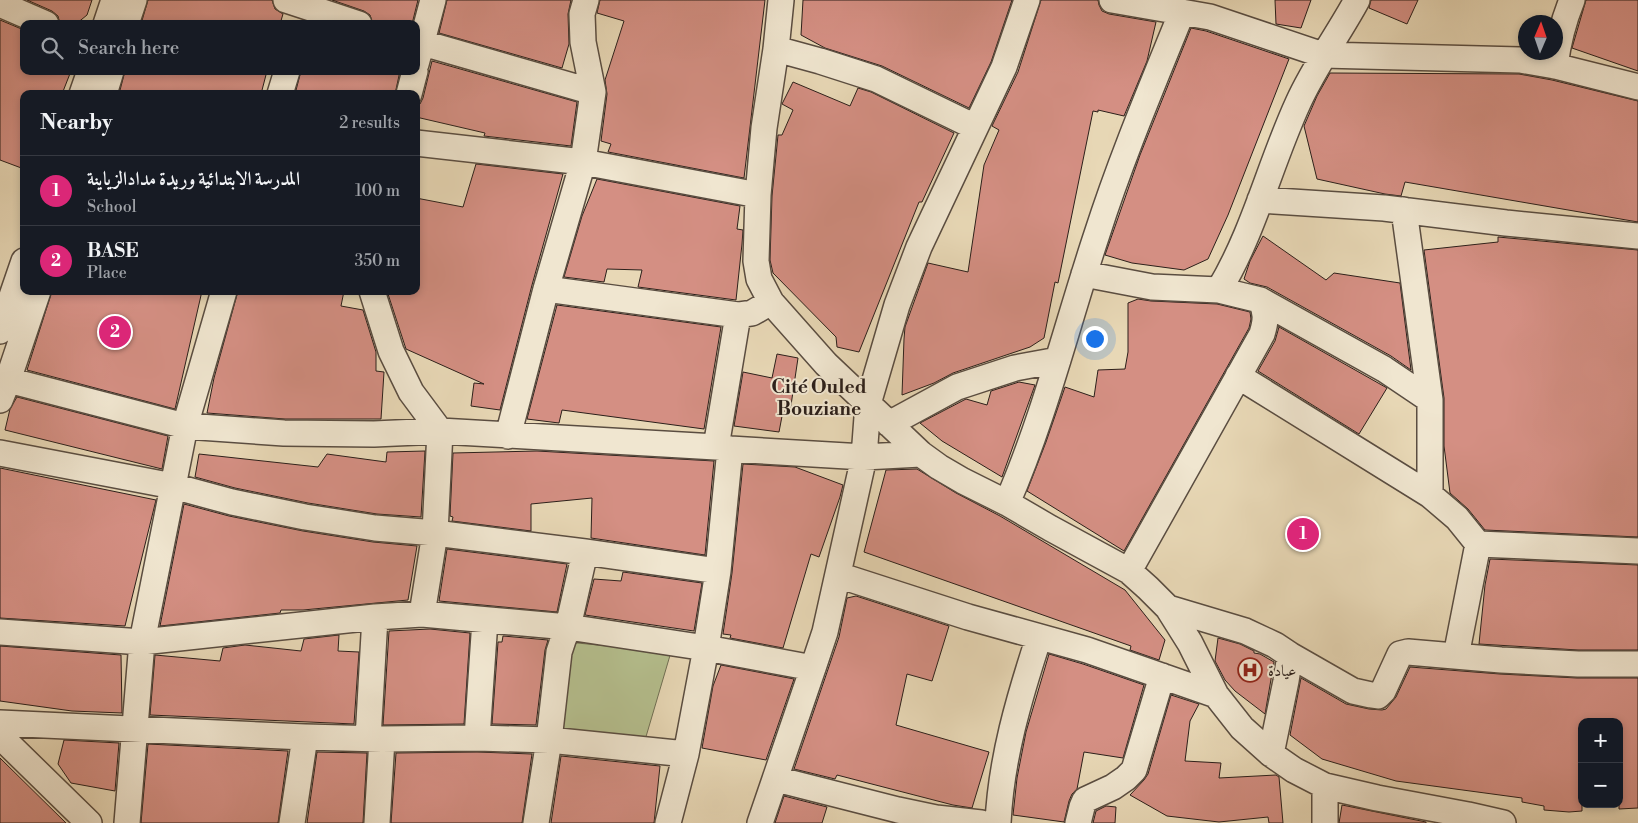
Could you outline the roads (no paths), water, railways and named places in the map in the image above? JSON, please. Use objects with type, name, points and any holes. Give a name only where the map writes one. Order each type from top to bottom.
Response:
[{"type":"street","points":[[107,20],[114,0]]},
{"type":"street","points":[[127,20],[134,0]]},
{"type":"street","points":[[420,42],[433,0]]},
{"type":"street","points":[[508,436],[546,289],[583,162],[593,92],[583,42],[582,14],[586,0]]},
{"type":"street","points":[[781,0],[764,128],[758,195],[756,261],[759,279],[771,302],[826,364],[921,454],[963,481],[1007,503],[1129,571],[1168,608],[1190,643],[1216,695],[1242,728],[1271,754],[1294,770],[1325,786],[1503,823]]},
{"type":"street","points":[[760,823],[825,632],[864,457],[868,404],[897,305],[919,247],[1004,67],[1027,0]]},
{"type":"street","points":[[1112,0],[1182,12],[1213,9],[1323,55],[1520,60],[1555,66],[1638,87]]},
{"type":"street","points":[[1218,290],[1232,266],[1298,103],[1323,55],[1357,0]]},
{"type":"street","points":[[1555,66],[1562,26],[1572,0]]},
{"type":"street","points":[[0,4],[37,20]]},
{"type":"street","points":[[299,8],[345,20]]},
{"type":"street","points":[[1007,503],[1021,471],[1109,198],[1182,12]]},
{"type":"street","points":[[420,49],[593,92]]},
{"type":"street","points":[[776,49],[820,60],[876,79],[975,127]]},
{"type":"street","points":[[83,90],[89,75]]},
{"type":"street","points":[[105,90],[110,75]]},
{"type":"street","points":[[281,90],[286,75]]},
{"type":"street","points":[[410,90],[413,75]]},
{"type":"street","points":[[420,143],[583,162],[758,195]]},
{"type":"street","points":[[1260,200],[1404,210],[1506,223],[1638,236]]},
{"type":"street","points":[[1404,210],[1430,400],[1430,495]]},
{"type":"street","points":[[1084,274],[1152,287],[1218,290],[1260,300],[1384,369],[1430,400]]},
{"type":"street","points":[[0,331],[20,276]]},
{"type":"street","points":[[20,276],[4,390],[185,426],[284,433],[374,434],[440,431],[864,457],[921,454]]},
{"type":"street","points":[[546,289],[738,316],[752,313],[771,302]]},
{"type":"street","points":[[127,823],[142,642],[185,426],[223,295]]},
{"type":"street","points":[[373,295],[391,351],[411,392],[440,431],[435,533],[422,614]]},
{"type":"street","points":[[1129,571],[1262,334],[1265,325],[1264,308],[1260,300]]},
{"type":"street","points":[[668,823],[686,754],[718,571],[723,448],[738,316]]},
{"type":"street","points":[[889,424],[957,386],[1015,368],[1058,360]]},
{"type":"street","points":[[1238,376],[1430,495],[1458,518],[1478,544],[1456,656]]},
{"type":"street","points":[[0,453],[173,486],[232,502],[305,517],[374,528],[435,533],[718,571]]},
{"type":"street","points":[[1478,544],[1638,551]]},
{"type":"street","points":[[536,823],[550,740],[560,652],[568,627],[585,552]]},
{"type":"street","points":[[838,575],[968,617],[1087,650],[1216,695]]},
{"type":"street","points":[[1168,608],[1245,631],[1275,645],[1353,691],[1371,696],[1378,696],[1383,691],[1395,662],[1400,654],[1405,652],[1558,663],[1638,664]]},
{"type":"street","points":[[0,632],[142,642],[375,617],[422,614],[568,627],[706,648],[813,668]]},
{"type":"street","points":[[375,617],[377,823]]},
{"type":"street","points":[[477,738],[484,620]]},
{"type":"street","points":[[998,823],[1006,753],[1038,637]]},
{"type":"street","points":[[1271,754],[1290,655]]},
{"type":"street","points":[[1078,823],[1085,800],[1113,787],[1134,770],[1162,676]]},
{"type":"street","points":[[0,723],[305,737],[550,740],[686,754]]},
{"type":"street","points":[[0,736],[89,823]]},
{"type":"street","points":[[292,823],[305,737]]},
{"type":"street","points":[[776,779],[936,820],[981,823]]},
{"type":"street","points":[[1325,786],[1325,823]]},
{"type":"place","name":"BASE","points":[[115,332]]},
{"type":"place","name":"المدرسة الابتدائية وريدة مدادالزياينة","points":[[1303,534]]},
{"type":"place","name":"عيادة","points":[[1250,670]]},
{"type":"district","name":"Cité Ouled Bouziane","points":[[819,397]]}]
